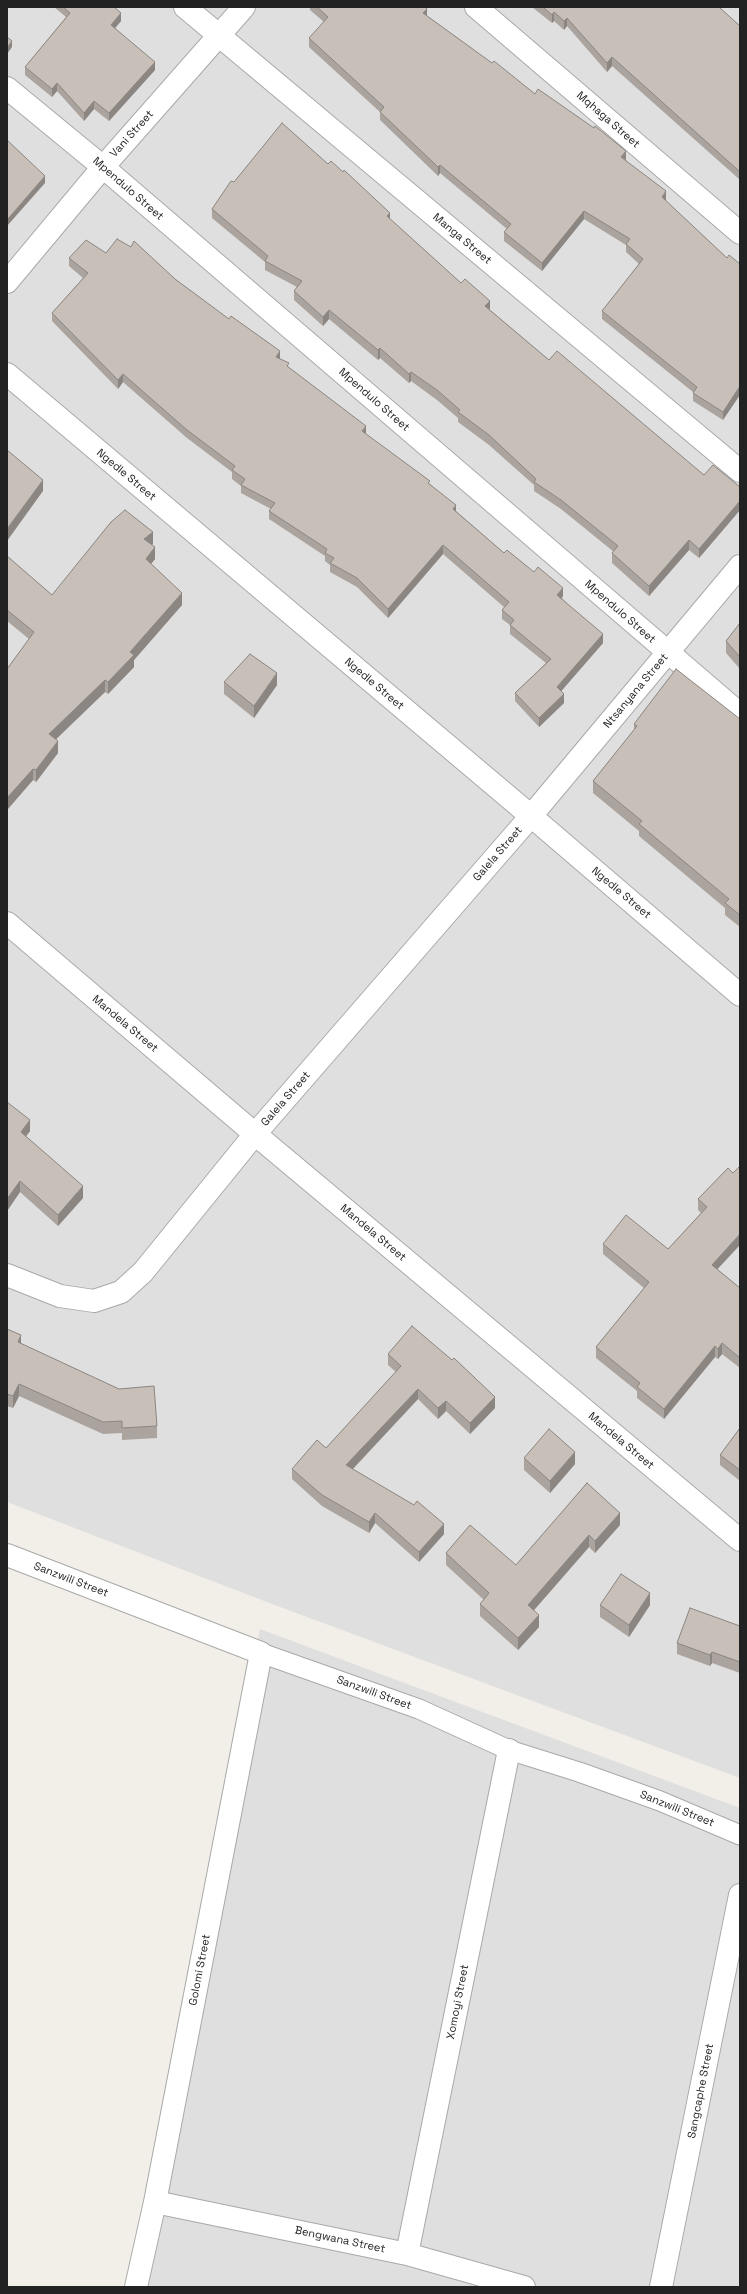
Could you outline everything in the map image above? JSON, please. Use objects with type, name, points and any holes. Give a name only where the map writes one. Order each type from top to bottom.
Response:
[{"type":"street","name":"Manga Street","points":[[185,7],[740,471]]},
{"type":"street","name":"Vani Street","points":[[7,282],[102,167],[244,7]]},
{"type":"street","name":"Mqhaga Street","points":[[476,7],[740,233]]},
{"type":"street","name":"Mpendulo Street","points":[[7,88],[102,167],[740,714]]},
{"type":"street","name":"Ngedle Street","points":[[7,374],[531,816],[740,995]]},
{"type":"street","name":"Ntsanyana Street","points":[[531,816],[740,566]]},
{"type":"street","name":"Galela Street","points":[[7,1275],[60,1296],[94,1301],[120,1292],[143,1272],[255,1134],[531,816]]},
{"type":"street","name":"Mandela Street","points":[[7,923],[255,1134],[740,1540]]},
{"type":"street","name":"Sanzwili Street","points":[[7,1555],[261,1653]]},
{"type":"street","name":"Golomi Street","points":[[136,2287],[155,2202],[261,1653]]},
{"type":"street","name":"Xomoyi Street","points":[[406,2254],[509,1750]]},
{"type":"street","name":"Sangcaphe Street","points":[[661,2287],[740,1895]]},
{"type":"street","name":"Bengwana Street","points":[[155,2202],[406,2254],[524,2287]]},
{"type":"lane","name":"Sanzwili Street","points":[[261,1653],[419,1710],[509,1750],[579,1772],[652,1798],[740,1835]]},
{"type":"shaded area","points":[[7,7],[740,7],[740,1778],[272,1604],[7,1502]]},
{"type":"shaded area","points":[[260,1629],[740,1808],[740,2287],[136,2287],[155,2202]]},
{"type":"building","points":[[63,7],[114,7],[121,13],[111,25],[155,62],[109,113],[94,101],[84,113],[57,83],[52,89],[25,67],[70,13]]},
{"type":"building","points":[[317,7],[425,7],[427,9],[423,13],[492,63],[494,61],[535,94],[538,89],[594,128],[595,126],[626,151],[621,157],[666,191],[662,197],[727,258],[729,255],[740,264],[740,386],[723,412],[693,393],[697,387],[602,311],[643,259],[626,244],[630,239],[584,211],[542,263],[504,232],[511,224],[440,165],[438,167],[380,112],[384,107],[309,38],[328,17]]},
{"type":"building","points":[[543,7],[719,7],[740,26],[739,171],[612,57],[607,63],[567,18],[564,21],[554,12],[552,15]]},
{"type":"building","points":[[7,37],[12,41],[7,48]]},
{"type":"building","points":[[282,123],[328,164],[331,161],[343,172],[344,170],[390,213],[387,216],[461,283],[465,279],[490,301],[485,306],[549,360],[557,351],[704,475],[713,465],[740,487],[740,501],[699,549],[689,540],[649,586],[612,553],[618,546],[561,500],[534,482],[536,479],[489,435],[458,412],[460,410],[437,390],[411,372],[409,374],[380,348],[378,350],[329,310],[323,317],[294,291],[302,281],[265,261],[268,256],[212,209],[231,181],[234,182]]},
{"type":"building","points":[[7,140],[45,176],[7,220]]},
{"type":"building","points":[[117,239],[131,247],[134,241],[175,279],[229,319],[231,316],[280,351],[276,357],[289,363],[287,366],[366,426],[362,431],[430,481],[428,483],[456,505],[453,509],[504,553],[507,550],[534,572],[538,567],[563,588],[557,595],[603,634],[557,687],[564,694],[539,718],[515,693],[551,659],[510,625],[514,620],[502,610],[509,602],[443,545],[388,609],[357,578],[330,563],[334,558],[325,553],[327,549],[269,511],[275,503],[241,485],[245,479],[232,470],[235,466],[187,430],[123,374],[118,380],[52,313],[88,273],[69,258],[86,240],[106,253]]},
{"type":"building","points":[[7,450],[43,480],[7,529]]},
{"type":"building","points":[[125,510],[153,532],[144,539],[155,547],[146,559],[182,593],[130,652],[134,655],[108,682],[105,680],[49,734],[58,741],[36,770],[33,769],[7,798],[7,669],[34,632],[7,610],[7,556],[52,595],[111,522]]},
{"type":"building","points":[[740,623],[740,657],[726,641]]},
{"type":"building","points":[[250,654],[277,673],[254,706],[224,682]]},
{"type":"building","points":[[676,669],[740,719],[740,915],[725,903],[729,899],[639,824],[642,821],[593,781],[637,726],[634,724]]},
{"type":"building","points":[[7,1102],[30,1120],[21,1132],[83,1186],[58,1215],[20,1181],[7,1199]]},
{"type":"building","points":[[740,1166],[740,1234],[712,1265],[740,1288],[740,1358],[722,1343],[718,1349],[715,1346],[664,1409],[637,1387],[640,1383],[596,1347],[649,1282],[603,1244],[626,1215],[668,1249],[707,1207],[698,1199],[728,1168],[733,1173]]},
{"type":"building","points":[[412,1326],[452,1360],[454,1358],[495,1397],[470,1423],[446,1401],[438,1408],[418,1389],[346,1465],[414,1505],[417,1501],[444,1524],[419,1552],[375,1513],[369,1522],[322,1495],[292,1469],[317,1440],[326,1448],[401,1366],[388,1354]]},
{"type":"building","points":[[7,1329],[21,1335],[18,1342],[119,1389],[154,1386],[157,1426],[122,1428],[122,1421],[103,1422],[19,1384],[13,1396],[7,1394]]},
{"type":"building","points":[[740,1428],[740,1470],[720,1455]]},
{"type":"building","points":[[549,1429],[575,1452],[550,1481],[524,1458]]},
{"type":"building","points":[[587,1483],[620,1513],[595,1541],[589,1535],[528,1605],[539,1615],[518,1638],[480,1604],[489,1593],[446,1553],[470,1525],[516,1565]]},
{"type":"building","points":[[621,1574],[650,1593],[629,1625],[600,1605]]},
{"type":"building","points":[[690,1608],[740,1626],[740,1662],[712,1652],[710,1655],[677,1643]]}]
